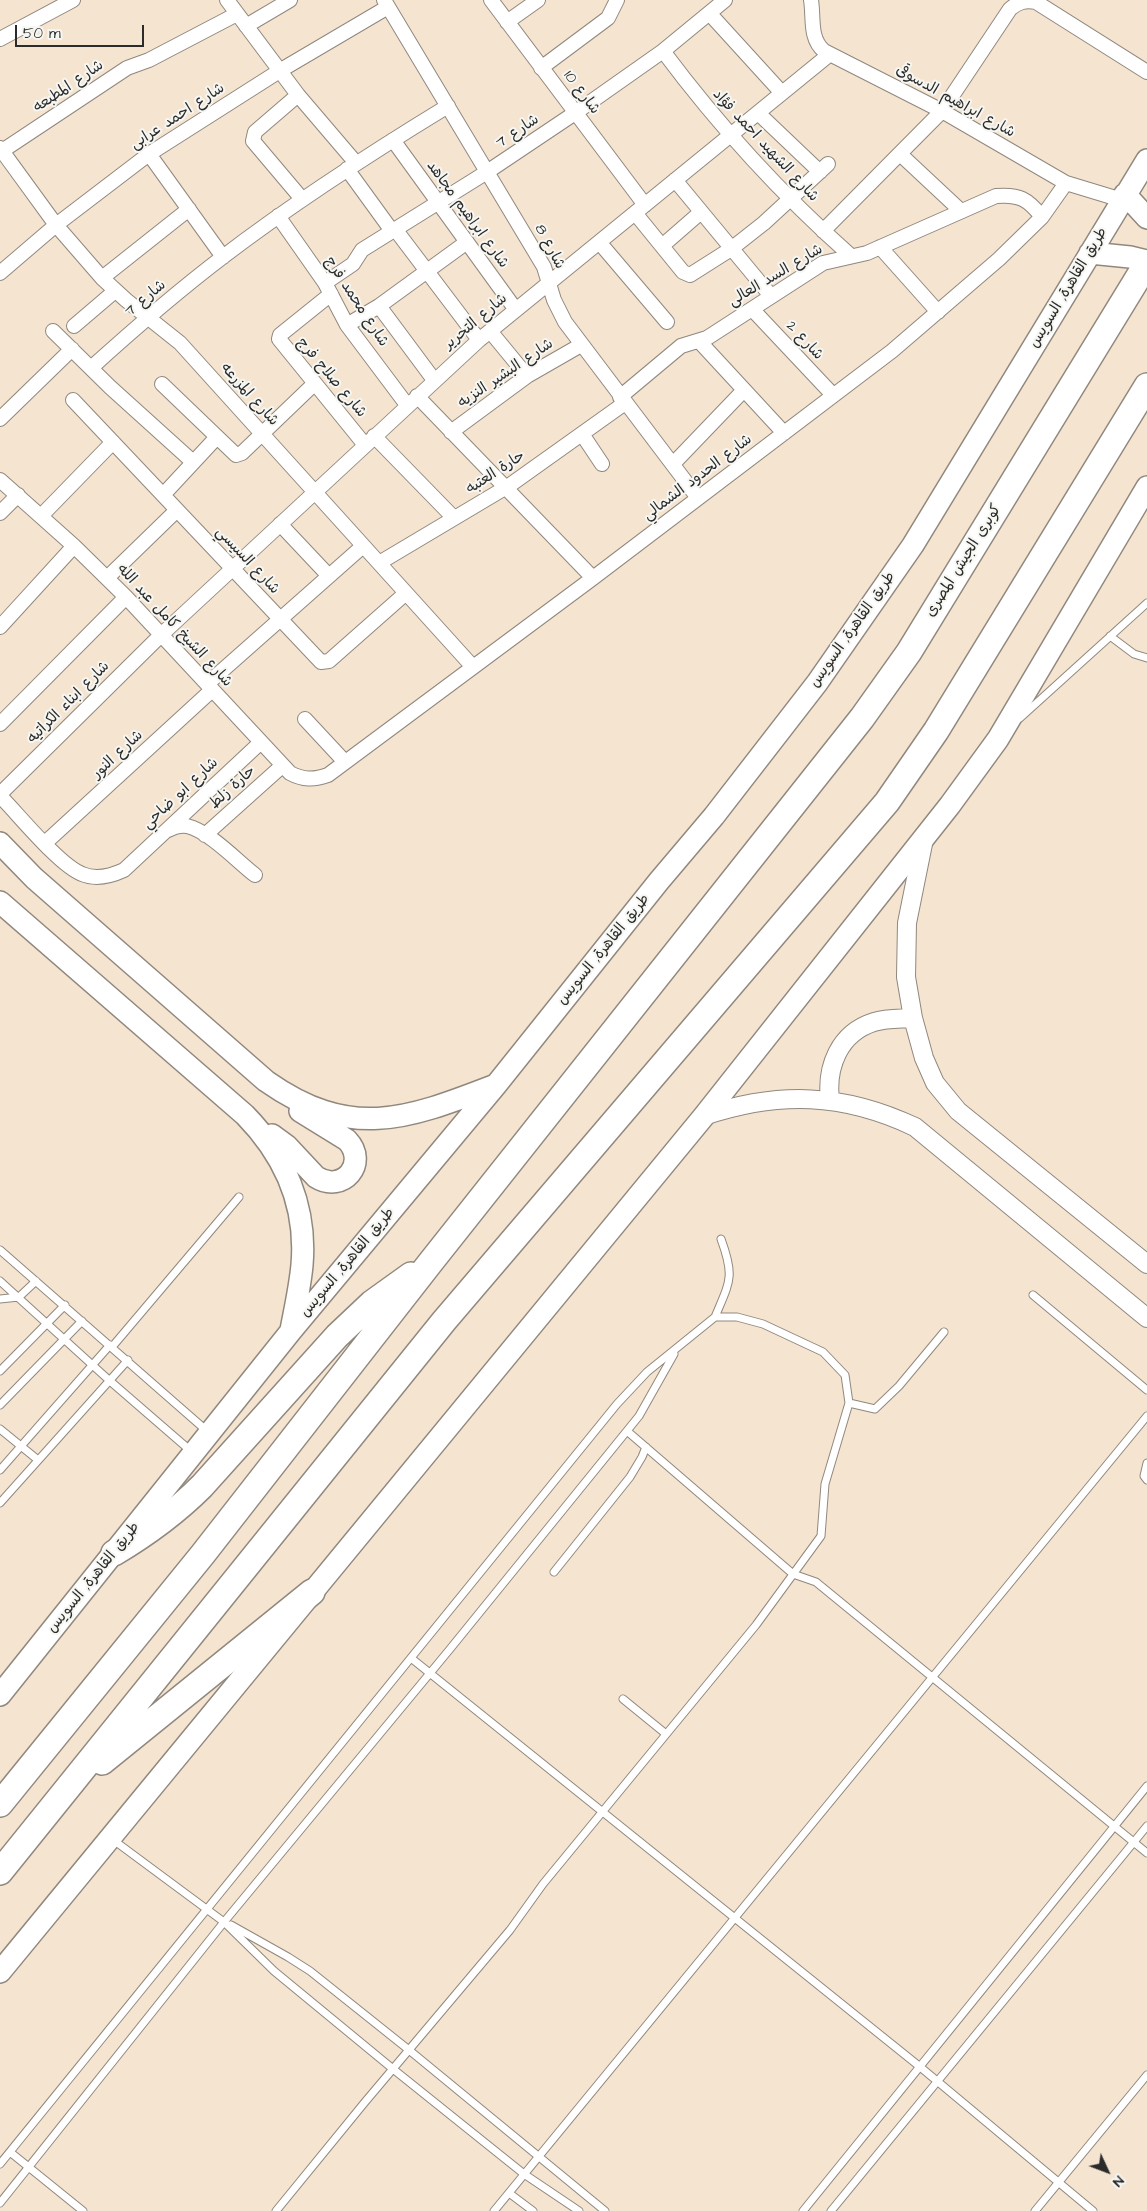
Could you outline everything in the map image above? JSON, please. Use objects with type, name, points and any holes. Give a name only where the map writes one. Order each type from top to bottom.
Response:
[{"type":"highway","name":"كوبرى الجيش المصرى","points":[[430,1263],[857,725],[909,652],[1147,262]]},
{"type":"highway","points":[[0,1872],[444,1321],[887,802],[931,738],[1147,386]]},
{"type":"highway","points":[[114,1553],[161,1523],[182,1506],[337,1336],[390,1289],[430,1263]]},
{"type":"highway","points":[[0,1804],[203,1554],[430,1263]]},
{"type":"highway","points":[[65,1792],[312,1592]]},
{"type":"main road","name":"طريق القاهرة, السويس","points":[[0,1696],[291,1331],[496,1085],[659,881],[725,802],[822,676],[913,545],[1147,160]]},
{"type":"main road","points":[[1124,197],[1147,218]]},
{"type":"main road","points":[[1090,253],[1130,257],[1147,262]]},
{"type":"main road","points":[[0,1972],[109,1837],[704,1116],[950,805],[998,739],[1147,487]]},
{"type":"main road","points":[[0,844],[34,878],[266,1081],[282,1092],[318,1110],[357,1118],[377,1119],[416,1114],[496,1085]]},
{"type":"main road","points":[[0,902],[231,1102],[258,1128],[280,1158],[288,1175],[301,1220],[302,1266],[291,1331]]},
{"type":"main road","points":[[258,1128],[287,1146],[322,1181],[336,1182],[342,1180],[352,1170],[355,1158],[351,1145],[347,1140],[303,1113],[282,1092]]},
{"type":"street","points":[[0,39],[73,0]]},
{"type":"street","points":[[227,0],[351,166],[394,230],[478,340]]},
{"type":"street","points":[[246,26],[290,0]]},
{"type":"street","name":"شارع 10","points":[[491,0],[575,112],[640,209],[662,246],[683,272],[690,276],[731,249]]},
{"type":"street","points":[[507,22],[538,0]]},
{"type":"street","points":[[541,68],[608,18],[617,0]]},
{"type":"street","name":"شارع 7","points":[[328,289],[353,264],[362,250],[487,172],[663,52],[725,0]]},
{"type":"street","name":"شارع ابراهيم الدسوقى","points":[[811,0],[816,41],[830,54],[942,111],[1066,182],[1124,197]]},
{"type":"street","points":[[823,232],[942,111],[1010,9],[1022,1],[1036,2],[1147,72]]},
{"type":"street","name":"شارع احمد عرابى","points":[[0,273],[56,225],[149,154],[386,4]]},
{"type":"street","name":"شارع 8","points":[[386,4],[544,267],[557,308],[581,345],[698,498]]},
{"type":"street","name":"شارع المطبعه","points":[[1,150],[127,68],[149,60],[236,14]]},
{"type":"street","points":[[710,14],[782,93]]},
{"type":"street","name":"شارع الشهيد احمد فؤاد","points":[[663,52],[730,136],[790,200],[851,256]]},
{"type":"street","name":"شارع التحرير","points":[[161,635],[478,340],[830,54]]},
{"type":"street","points":[[298,95],[255,132],[253,141],[302,199]]},
{"type":"street","name":"شارع 7","points":[[91,368],[148,317],[278,216],[351,166],[448,106]]},
{"type":"street","points":[[731,249],[790,200],[824,168],[758,113]]},
{"type":"street","name":"شارع ابراهيم مجاهد","points":[[393,140],[516,310]]},
{"type":"street","name":"شارع المزرعه","points":[[1,150],[56,225],[102,278],[115,291],[180,343],[473,667]]},
{"type":"street","points":[[149,154],[223,257]]},
{"type":"street","points":[[900,154],[961,211]]},
{"type":"street","points":[[675,180],[771,296]]},
{"type":"street","name":"شارع الحدود الشمالي","points":[[328,775],[593,578],[892,350],[999,260],[1042,217],[1066,182]]},
{"type":"street","name":"شارع السد العالى","points":[[623,400],[681,346],[699,341],[824,263],[862,255],[880,248],[996,196],[1011,195],[1023,198],[1042,217]]},
{"type":"street","points":[[102,278],[189,210]]},
{"type":"street","points":[[662,246],[702,212]]},
{"type":"street","name":"شارع محمد فرج","points":[[278,216],[328,289],[347,325],[412,401],[452,432],[593,578]]},
{"type":"street","points":[[347,325],[379,306],[467,242]]},
{"type":"street","points":[[599,242],[667,322]]},
{"type":"street","points":[[880,248],[938,312]]},
{"type":"street","name":"شارع صلاح فرج","points":[[328,289],[279,337],[280,342],[314,384],[370,440],[454,518]]},
{"type":"street","points":[[74,326],[115,291]]},
{"type":"street","points":[[379,306],[434,380]]},
{"type":"street","name":"شارع 2","points":[[752,309],[833,395]]},
{"type":"street","points":[[53,331],[193,462]]},
{"type":"street","points":[[490,331],[527,376]]},
{"type":"street","points":[[699,341],[784,433]]},
{"type":"street","name":"شارع البشير النزيه","points":[[452,432],[527,376],[581,345]]},
{"type":"street","points":[[0,419],[72,349]]},
{"type":"street","points":[[162,384],[216,438],[234,454],[239,455],[314,384]]},
{"type":"street","points":[[673,464],[744,390]]},
{"type":"street","name":"شارع السيسي","points":[[73,400],[315,657],[325,663],[406,593]]},
{"type":"street","name":"حارة العتبه","points":[[380,564],[505,487],[582,434],[623,400]]},
{"type":"street","points":[[582,434],[602,464]]},
{"type":"street","points":[[163,495],[216,438]]},
{"type":"street","points":[[41,516],[113,442]]},
{"type":"street","name":"شارع الشيخ كامل عبد الله","points":[[0,480],[74,546],[126,597],[282,766],[290,773],[308,779],[328,775]]},
{"type":"street","points":[[0,513],[18,495]]},
{"type":"street","points":[[107,578],[177,510]]},
{"type":"street","points":[[280,524],[329,576]]},
{"type":"street","points":[[0,627],[74,546]]},
{"type":"street","name":"شارع النور","points":[[45,843],[280,620],[363,546]]},
{"type":"street","points":[[0,724],[126,597]]},
{"type":"street","name":"شارع ابناء الكراتيه","points":[[0,795],[161,635]]},
{"type":"street","points":[[305,719],[345,762]]},
{"type":"street","name":"شارع ابو ضاحي","points":[[45,843],[65,864],[83,875],[104,877],[124,870],[261,742]]},
{"type":"street","name":"حارة زلط","points":[[205,835],[282,766]]},
{"type":"street","points":[[0,795],[45,843]]},
{"type":"street","points":[[167,830],[179,826],[187,826],[205,835],[255,875]]},
{"type":"street","points":[[924,837],[907,923],[906,977],[913,1018],[924,1058],[935,1083],[958,1111],[1147,1264]]},
{"type":"street","points":[[830,1100],[828,1084],[830,1068],[836,1053],[846,1040],[858,1030],[873,1022],[913,1018]]},
{"type":"street","points":[[704,1116],[728,1108],[762,1101],[804,1098],[830,1100],[873,1110],[914,1128],[1147,1318]]},
{"type":"lane","points":[[998,739],[1147,603]]},
{"type":"lane","points":[[1110,636],[1134,654],[1147,658]]},
{"type":"lane","points":[[0,1470],[91,1364],[111,1346],[239,1197]]},
{"type":"lane","points":[[0,2164],[617,1404],[648,1372],[715,1317],[730,1281],[730,1263],[721,1239]]},
{"type":"lane","points":[[0,1250],[210,1433]]},
{"type":"lane","points":[[0,1281],[110,1381],[194,1453]]},
{"type":"lane","points":[[0,1299],[19,1297],[36,1281]]},
{"type":"lane","points":[[1033,1295],[1147,1390]]},
{"type":"lane","points":[[0,1372],[65,1305]]},
{"type":"lane","points":[[276,2211],[510,1930],[602,1812],[756,1624],[821,1536],[824,1484],[849,1403],[845,1375],[823,1352],[763,1324],[737,1317],[715,1317]]},
{"type":"lane","points":[[0,1405],[82,1321]]},
{"type":"lane","points":[[849,1403],[875,1409],[899,1386],[944,1332]]},
{"type":"lane","points":[[0,2203],[224,1922],[639,1416],[677,1350]]},
{"type":"lane","points":[[0,1503],[128,1360]]},
{"type":"lane","points":[[494,2211],[1147,1416]]},
{"type":"lane","points":[[0,1429],[38,1460]]},
{"type":"lane","points":[[627,1431],[793,1574],[816,1582],[1147,1853]]},
{"type":"lane","points":[[554,1572],[630,1477],[646,1447]]},
{"type":"lane","points":[[1147,1463],[1144,1476],[1147,1480]]},
{"type":"lane","points":[[411,1658],[919,2066],[1093,2211]]},
{"type":"lane","points":[[624,1699],[666,1734]]},
{"type":"lane","points":[[803,2211],[1147,1786]]},
{"type":"lane","points":[[831,2211],[1147,1826]]},
{"type":"lane","points":[[109,1837],[224,1922],[310,1971],[605,2211]]},
{"type":"lane","points":[[224,1922],[274,1971],[393,2069],[524,2174],[579,2211]]},
{"type":"lane","points":[[1036,2211],[1147,2076]]},
{"type":"lane","points":[[10,2152],[79,2210]]},
{"type":"lane","points":[[509,2193],[533,2211]]}]
